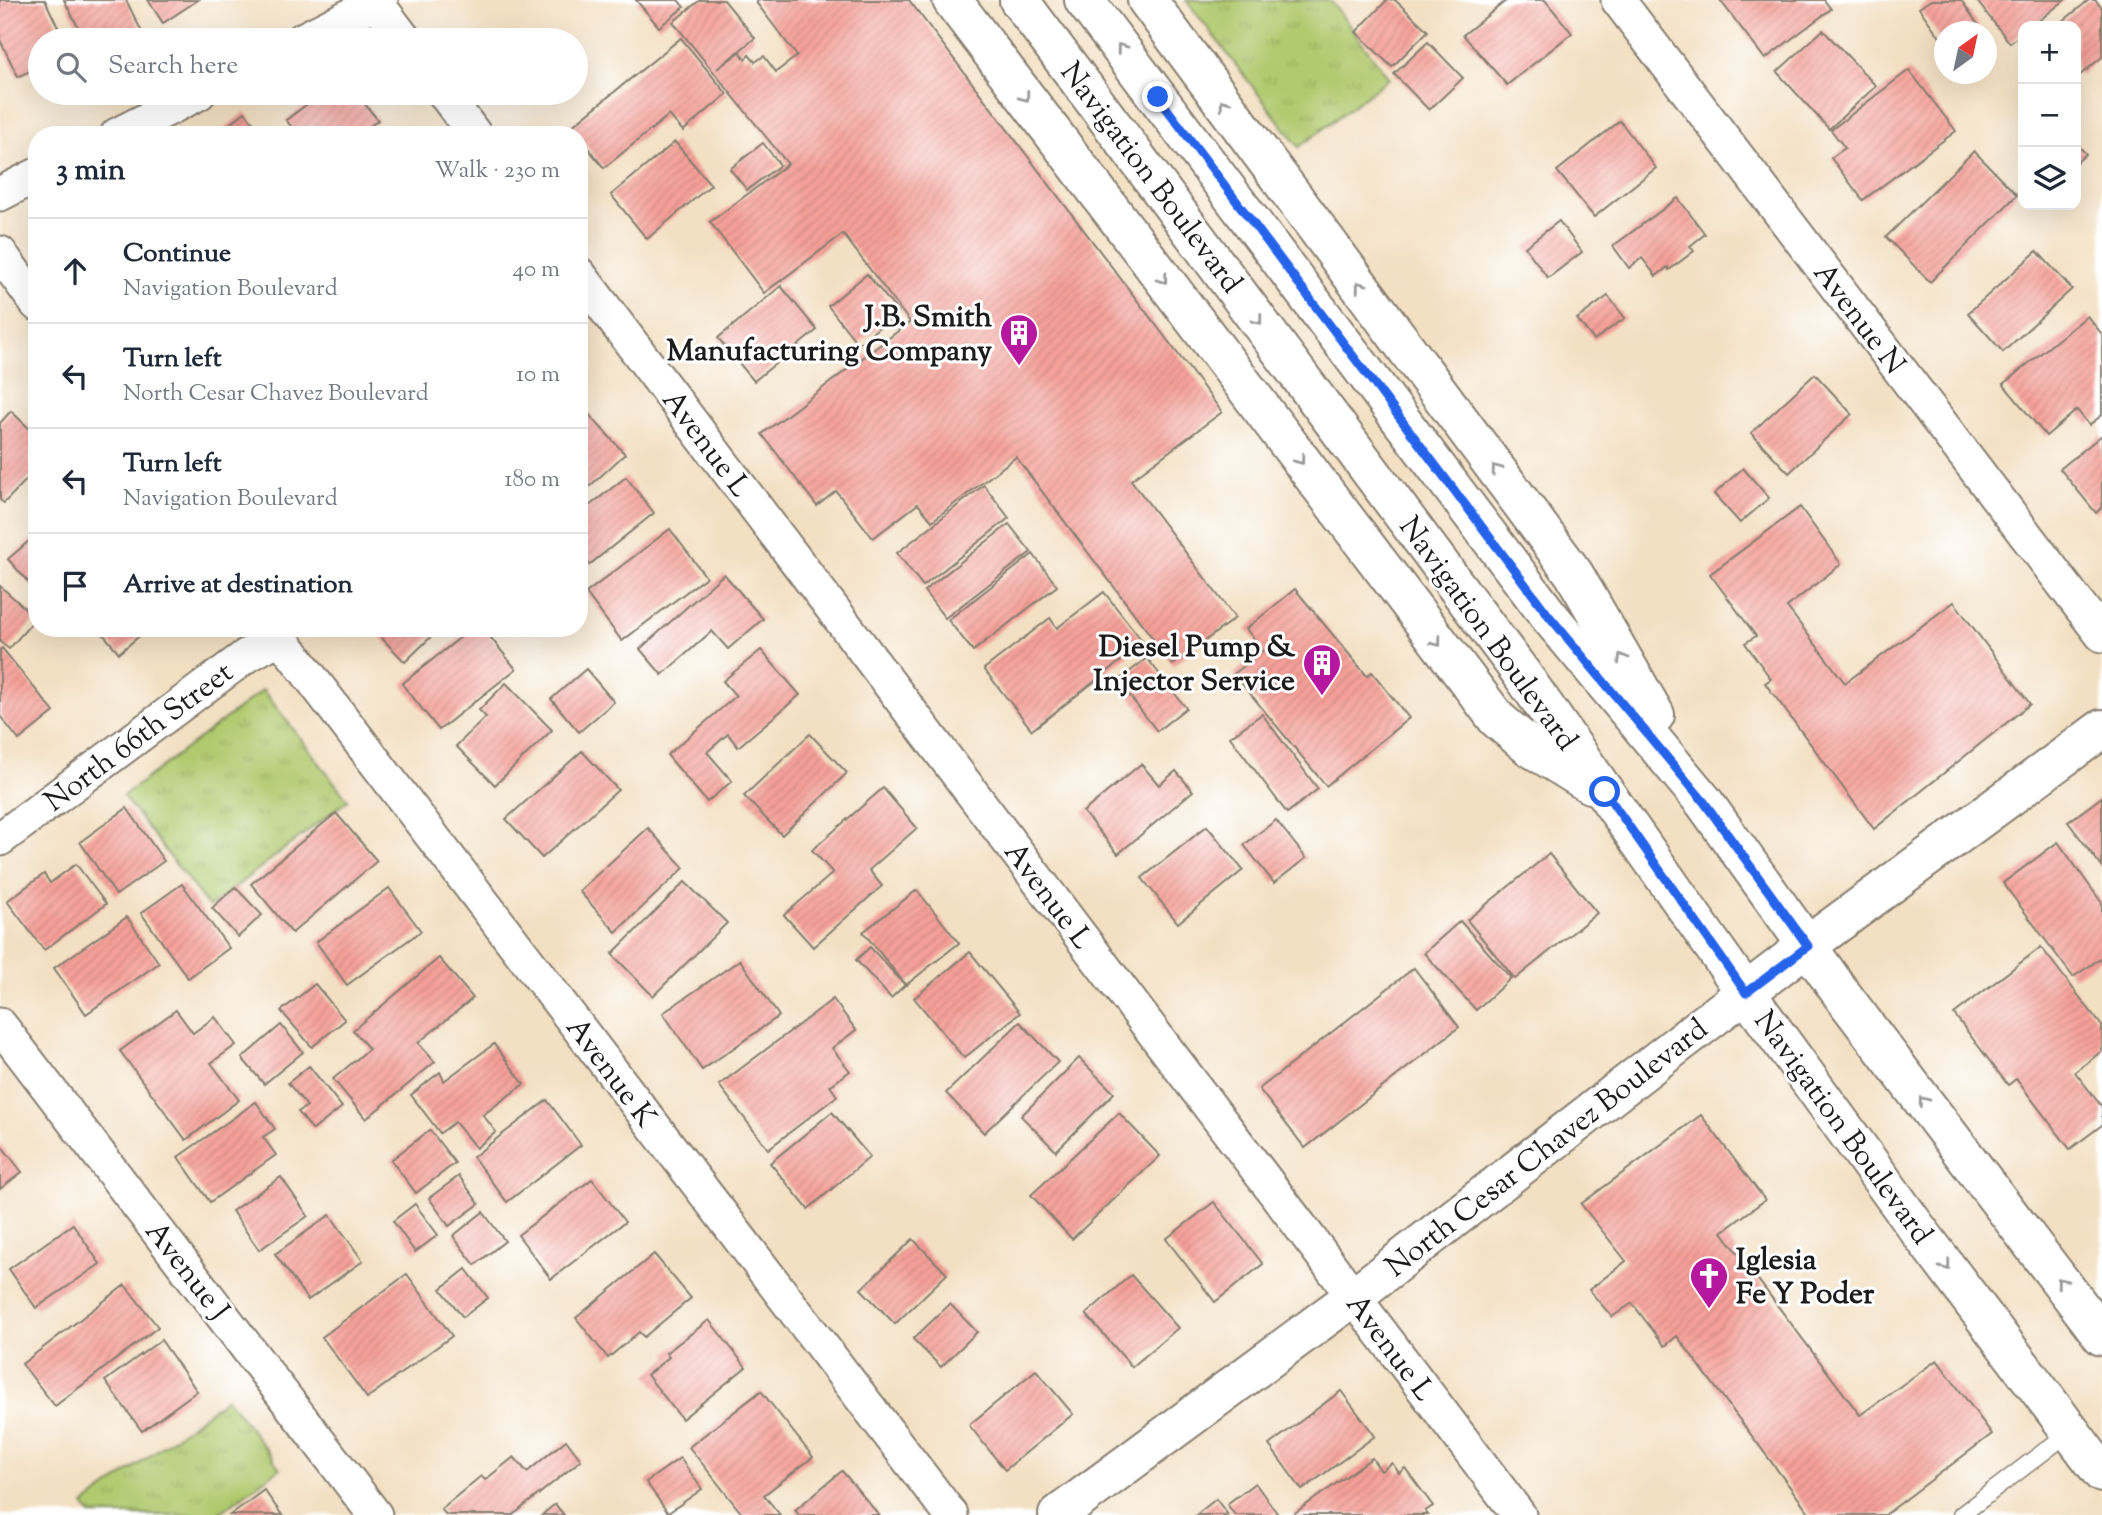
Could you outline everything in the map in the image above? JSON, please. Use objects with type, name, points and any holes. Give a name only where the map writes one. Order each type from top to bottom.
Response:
[{"type":"main road","points":[[951,0],[1497,719],[1530,747],[1605,792]]},
{"type":"main road","name":"Navigation Boulevard","points":[[1019,0],[1512,662],[1746,993],[1913,1223],[2102,1473]]},
{"type":"main road","name":"Navigation Boulevard","points":[[1084,0],[1549,616],[1704,802],[1843,996],[2102,1336]]},
{"type":"main road","points":[[1147,0],[1574,574],[1704,802]]},
{"type":"main road","name":"North Cesar Chavez Boulevard","points":[[1058,1515],[1353,1297],[1808,946],[2102,729]]},
{"type":"street","name":"Avenue N","points":[[1618,0],[2102,635]]},
{"type":"street","points":[[326,28],[379,1],[397,28]]},
{"type":"street","points":[[135,126],[176,105]]},
{"type":"street","points":[[453,105],[468,126]]},
{"type":"street","points":[[0,194],[28,180]]},
{"type":"street","points":[[0,254],[28,292]]},
{"type":"street","name":"Avenue L","points":[[588,286],[1519,1515]]},
{"type":"street","name":"North 66th Street","points":[[0,839],[271,637]]},
{"type":"street","name":"Avenue K","points":[[279,637],[951,1515]]},
{"type":"street","name":"Avenue J","points":[[0,1025],[375,1515]]},
{"type":"lane","points":[[1961,1515],[2071,1431]]},
{"type":"green space","points":[[1186,0],[1330,0],[1389,78],[1299,147]]},
{"type":"green space","points":[[263,690],[348,800],[209,907],[123,796]]},
{"type":"green space","points":[[227,1398],[280,1468],[217,1515],[91,1515],[84,1505]]},
{"type":"building","points":[[0,0],[45,0],[58,28],[28,28],[28,72],[18,77],[0,40]]},
{"type":"building","points":[[64,0],[126,0],[140,28],[79,28]]},
{"type":"building","points":[[148,0],[198,0],[163,23]]},
{"type":"building","points":[[636,0],[678,0],[684,7],[659,27]]},
{"type":"building","name":"J.B. Smith Manufacturing Company","points":[[700,0],[724,0],[755,38],[717,69],[740,52],[745,59],[749,55],[755,62],[764,56],[776,72],[797,56],[756,2],[909,0],[1222,412],[1131,480],[1235,618],[1173,665],[1016,457],[932,521],[918,504],[873,538],[836,491],[817,506],[762,434],[910,322],[843,234],[764,293],[710,222],[788,164],[673,22]]},
{"type":"building","points":[[1387,0],[1395,0],[1428,31],[1392,67],[1356,32]]},
{"type":"building","points":[[1507,0],[1545,0],[1572,33],[1507,85],[1463,35]]},
{"type":"building","points":[[1720,0],[1824,0],[1831,9],[1765,59]]},
{"type":"building","points":[[1931,0],[1961,0],[1976,21],[1934,21],[1934,29],[1919,8]]},
{"type":"building","points":[[1976,0],[2065,0],[2038,21],[2018,21],[2018,37],[2010,43],[1997,27],[1997,21],[1993,21]]},
{"type":"building","points":[[2089,0],[2095,0],[2102,8],[2102,57],[2081,74],[2081,21],[2063,21]]},
{"type":"building","points":[[1823,30],[1876,86],[1829,129],[1777,72]]},
{"type":"building","points":[[681,38],[727,94],[683,131],[669,115],[604,168],[588,148],[588,126],[572,126]]},
{"type":"building","points":[[1428,42],[1463,78],[1429,110],[1394,74]]},
{"type":"building","points":[[1909,70],[1956,131],[1863,200],[1831,158],[1845,148],[1831,130]]},
{"type":"building","points":[[306,105],[366,105],[378,120],[370,126],[291,126],[286,120]]},
{"type":"building","points":[[245,112],[256,126],[227,126]]},
{"type":"building","points":[[1620,121],[1656,168],[1594,217],[1557,171]]},
{"type":"building","points":[[675,142],[711,185],[647,239],[611,195]]},
{"type":"building","points":[[763,143],[780,165],[747,190],[730,169]]},
{"type":"building","points":[[1974,151],[2017,195],[1930,282],[1886,237]]},
{"type":"building","points":[[1678,198],[1705,234],[1690,246],[1694,251],[1669,270],[1668,267],[1656,276],[1642,258],[1629,268],[1613,246]]},
{"type":"building","points":[[1559,221],[1582,252],[1548,278],[1525,247]]},
{"type":"building","points":[[2037,251],[2072,289],[2003,352],[1968,313]]},
{"type":"building","points":[[867,274],[898,312],[858,344],[828,306]]},
{"type":"building","points":[[781,286],[817,330],[754,381],[718,338]]},
{"type":"building","points":[[1608,296],[1625,318],[1594,340],[1577,319]]},
{"type":"building","points":[[2087,316],[2102,334],[2102,415],[2089,425],[2077,410],[2046,436],[2003,384]]},
{"type":"building","points":[[1815,374],[1852,414],[1789,473],[1751,433]]},
{"type":"building","points":[[11,411],[28,427],[28,478],[4,503],[0,500],[0,423]]},
{"type":"building","points":[[588,413],[625,454],[588,488]]},
{"type":"building","points":[[2102,435],[2102,507],[2096,513],[2060,469]]},
{"type":"building","points":[[1743,468],[1769,498],[1740,523],[1714,494]]},
{"type":"building","points":[[626,477],[654,513],[589,565],[588,507]]},
{"type":"building","points":[[984,485],[1009,518],[923,586],[897,553]]},
{"type":"building","points":[[1800,507],[1841,564],[1787,607],[1845,683],[1954,602],[2030,704],[1874,829],[1765,683],[1771,679],[1745,643],[1756,636],[1710,574]]},
{"type":"building","points":[[1009,524],[1031,552],[945,618],[924,591]]},
{"type":"building","points":[[670,529],[706,577],[622,641],[588,596],[588,591]]},
{"type":"building","points":[[28,542],[28,582],[8,559]]},
{"type":"building","points":[[1033,554],[1057,586],[973,651],[948,620]]},
{"type":"building","points":[[724,574],[763,619],[728,649],[712,631],[662,675],[640,649]]},
{"type":"building","points":[[0,586],[28,611],[28,627],[9,649],[0,642]]},
{"type":"building","name":"Diesel Pump & Injector Service","points":[[1295,589],[1367,676],[1372,672],[1409,718],[1326,786],[1234,674],[1263,650],[1246,629]]},
{"type":"building","points":[[1104,592],[1144,643],[1032,730],[984,669],[1050,618],[1057,628]]},
{"type":"building","points":[[106,637],[138,637],[119,653]]},
{"type":"building","points":[[381,637],[431,637],[405,662]]},
{"type":"building","points":[[461,637],[490,637],[516,669],[439,730],[402,684]]},
{"type":"building","points":[[2,648],[54,712],[19,740],[0,716]]},
{"type":"building","points":[[761,650],[800,695],[738,747],[728,734],[707,752],[732,781],[707,802],[667,755],[736,696],[723,681]]},
{"type":"building","points":[[1147,658],[1186,708],[1157,731],[1118,681]]},
{"type":"building","points":[[586,669],[614,702],[579,732],[551,699]]},
{"type":"building","points":[[506,683],[552,730],[495,785],[456,746],[486,717],[479,710]]},
{"type":"building","points":[[1262,714],[1318,789],[1287,813],[1230,737]]},
{"type":"building","points":[[810,734],[847,773],[782,835],[744,796]]},
{"type":"building","points":[[582,751],[618,790],[542,858],[506,819]]},
{"type":"building","points":[[1141,764],[1159,785],[1176,771],[1193,791],[1118,854],[1083,812]]},
{"type":"building","points":[[883,788],[917,828],[869,870],[882,886],[813,947],[784,915],[833,873],[812,850]]},
{"type":"building","points":[[2102,797],[2102,867],[2068,822]]},
{"type":"building","points":[[127,808],[164,861],[116,895],[80,842]]},
{"type":"building","points":[[336,813],[377,861],[292,933],[251,884]]},
{"type":"building","points":[[1276,820],[1306,858],[1274,883],[1244,845]]},
{"type":"building","points":[[1207,826],[1243,870],[1178,923],[1142,878]]},
{"type":"building","points":[[648,828],[684,868],[616,932],[579,891]]},
{"type":"building","points":[[2058,842],[2102,903],[2102,962],[2100,959],[2073,977],[2003,883]]},
{"type":"building","points":[[1549,854],[1597,913],[1515,979],[1467,920]]},
{"type":"building","points":[[76,864],[106,904],[44,950],[7,901],[44,874],[50,883]]},
{"type":"building","points":[[685,882],[727,923],[653,996],[612,954]]},
{"type":"building","points":[[182,884],[229,948],[188,978],[141,913]]},
{"type":"building","points":[[235,887],[262,915],[238,937],[212,908]]},
{"type":"building","points":[[389,888],[421,931],[347,985],[316,942]]},
{"type":"building","points":[[917,890],[959,943],[906,985],[863,932]]},
{"type":"building","points":[[127,917],[159,963],[86,1014],[54,968]]},
{"type":"building","points":[[1460,921],[1511,978],[1476,1010],[1424,953]]},
{"type":"building","points":[[870,947],[905,985],[891,998],[856,960]]},
{"type":"building","points":[[2041,947],[2102,1026],[2102,1051],[2075,1072],[2102,1107],[2102,1125],[2070,1149],[2016,1079],[2008,1085],[1954,1014]]},
{"type":"building","points":[[970,952],[1020,1013],[964,1058],[914,998]]},
{"type":"building","points":[[439,958],[473,998],[418,1043],[435,1062],[366,1119],[333,1079],[369,1049],[353,1030]]},
{"type":"building","points":[[740,960],[779,1016],[702,1070],[663,1013]]},
{"type":"building","points":[[1414,968],[1459,1027],[1305,1148],[1259,1089]]},
{"type":"building","points":[[315,984],[345,1020],[312,1047],[281,1011]]},
{"type":"building","points":[[833,999],[856,1030],[832,1048],[850,1071],[830,1086],[837,1096],[768,1149],[719,1085]]},
{"type":"building","points":[[176,1010],[193,1033],[215,1017],[236,1045],[211,1063],[239,1100],[186,1140],[120,1051]]},
{"type":"building","points":[[1020,1022],[1058,1062],[984,1133],[946,1093]]},
{"type":"building","points":[[281,1025],[303,1052],[264,1084],[242,1058]]},
{"type":"building","points":[[494,1044],[524,1084],[483,1115],[496,1132],[476,1148],[455,1122],[440,1133],[411,1095],[440,1072],[444,1081]]},
{"type":"building","points":[[1079,1058],[1114,1093],[1056,1151],[1021,1116]]},
{"type":"building","points":[[309,1066],[342,1107],[313,1130],[298,1112],[307,1106],[288,1083]]},
{"type":"building","points":[[547,1100],[581,1145],[507,1202],[473,1157]]},
{"type":"building","points":[[256,1102],[275,1129],[263,1137],[276,1155],[210,1202],[178,1157]]},
{"type":"building","points":[[832,1112],[870,1157],[808,1209],[770,1163]]},
{"type":"building","points":[[1119,1113],[1160,1156],[1072,1239],[1031,1195]]},
{"type":"building","name":"Iglesia Fe Y Poder","points":[[1701,1115],[1765,1200],[1722,1232],[1860,1415],[1937,1360],[1992,1434],[1885,1515],[1811,1515],[1677,1336],[1665,1346],[1632,1303],[1612,1317],[1589,1290],[1626,1261],[1581,1204]]},
{"type":"building","points":[[430,1130],[455,1163],[416,1193],[391,1160]]},
{"type":"building","points":[[0,1144],[22,1172],[0,1189]]},
{"type":"building","points":[[459,1176],[479,1204],[449,1226],[429,1198]]},
{"type":"building","points":[[281,1177],[308,1216],[259,1250],[232,1211]]},
{"type":"building","points":[[592,1179],[625,1222],[551,1279],[518,1235]]},
{"type":"building","points":[[1214,1202],[1263,1264],[1215,1302],[1166,1239]]},
{"type":"building","points":[[415,1204],[438,1235],[415,1252],[393,1221]]},
{"type":"building","points":[[483,1212],[505,1241],[475,1265],[453,1236]]},
{"type":"building","points":[[330,1215],[363,1261],[308,1300],[275,1254]]},
{"type":"building","points":[[73,1224],[100,1264],[36,1308],[9,1269]]},
{"type":"building","points":[[913,1239],[947,1274],[895,1324],[861,1289]]},
{"type":"building","points":[[654,1254],[691,1298],[644,1337],[639,1332],[608,1358],[576,1318]]},
{"type":"building","points":[[466,1269],[488,1298],[463,1317],[441,1289]]},
{"type":"building","points":[[407,1274],[452,1336],[367,1398],[322,1337]]},
{"type":"building","points":[[1131,1275],[1178,1328],[1132,1367],[1086,1314]]},
{"type":"building","points":[[125,1285],[158,1327],[55,1406],[22,1364]]},
{"type":"building","points":[[950,1304],[977,1332],[941,1367],[913,1339]]},
{"type":"building","points":[[709,1320],[746,1367],[682,1419],[647,1375],[669,1357],[666,1353]]},
{"type":"building","points":[[161,1340],[197,1391],[142,1431],[105,1381]]},
{"type":"building","points":[[1036,1370],[1073,1414],[1005,1470],[969,1425]]},
{"type":"building","points":[[761,1391],[813,1457],[764,1495],[780,1515],[743,1515],[689,1447]]},
{"type":"building","points":[[1341,1391],[1375,1436],[1302,1490],[1269,1445]]},
{"type":"building","points":[[566,1440],[581,1460],[513,1515],[446,1515],[441,1509],[481,1476],[485,1480],[514,1457],[527,1472]]},
{"type":"building","points":[[680,1458],[702,1489],[668,1513],[646,1482]]},
{"type":"building","points":[[1372,1458],[1381,1471],[1392,1463],[1399,1473],[1405,1468],[1433,1506],[1425,1511],[1428,1515],[1292,1515]]},
{"type":"building","points":[[842,1471],[879,1515],[799,1515],[795,1510]]},
{"type":"building","points":[[1255,1483],[1277,1513],[1235,1515],[1227,1504]]},
{"type":"building","points":[[264,1490],[282,1515],[230,1515]]},
{"type":"building","points":[[1216,1499],[1228,1515],[1196,1515]]},
{"type":"building","points":[[555,1504],[564,1515],[542,1515]]},
{"type":"place","name":"J.B. Smith Manufacturing Company","points":[[1019,367]]},
{"type":"place","name":"Diesel Pump & Injector Service","points":[[1322,697]]},
{"type":"place","name":"Iglesia Fe Y Poder","points":[[1709,1310]]},
{"type":"route","points":[[1158,97],[1549,616],[1704,802],[1808,946],[1746,993],[1605,792]]}]
